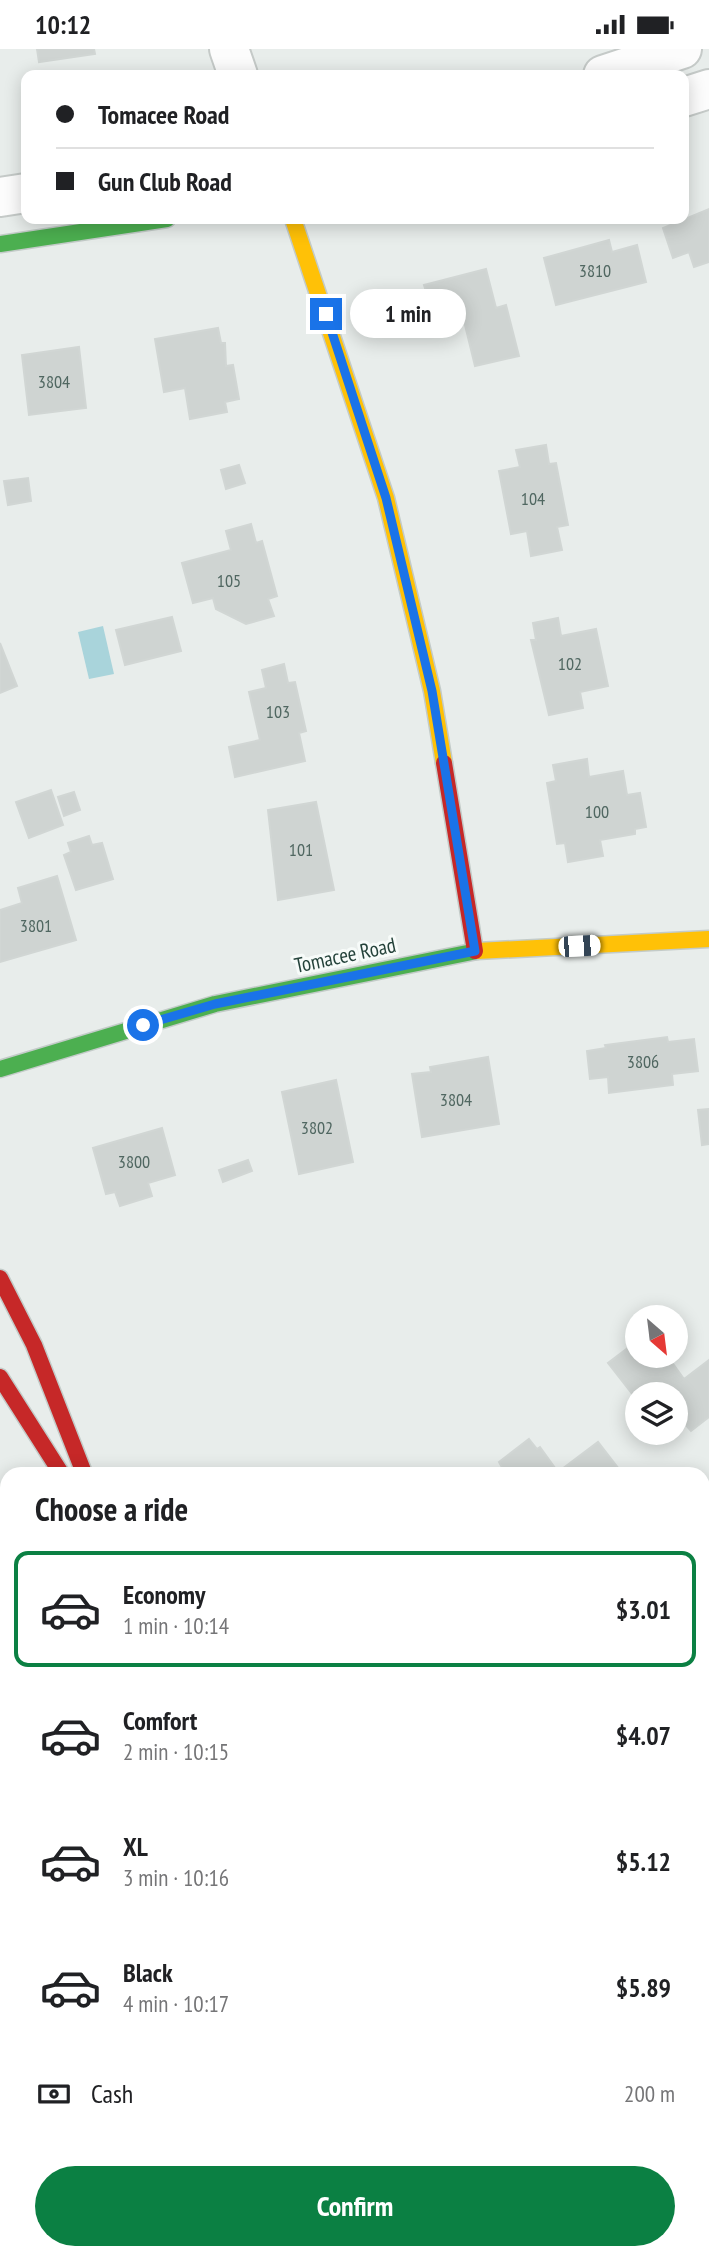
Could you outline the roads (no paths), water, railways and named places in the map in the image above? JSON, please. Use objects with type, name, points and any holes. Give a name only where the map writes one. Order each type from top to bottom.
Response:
[{"type":"main road","points":[[0,244],[134,224]]},
{"type":"main road","points":[[295,224],[386,498],[432,691],[475,951]]},
{"type":"main road","name":"Tomacee Road","points":[[0,1069],[215,1004],[475,951],[709,939]]},
{"type":"main road","points":[[0,1278],[34,1345],[82,1467]]},
{"type":"main road","points":[[0,1377],[57,1467]]},
{"type":"street","points":[[229,49],[236,70]]},
{"type":"street","points":[[618,70],[682,49]]},
{"type":"street","points":[[689,95],[709,89]]},
{"type":"street","points":[[0,197],[21,194]]},
{"type":"water","points":[[103,626],[114,674],[89,679],[78,632]]}]
